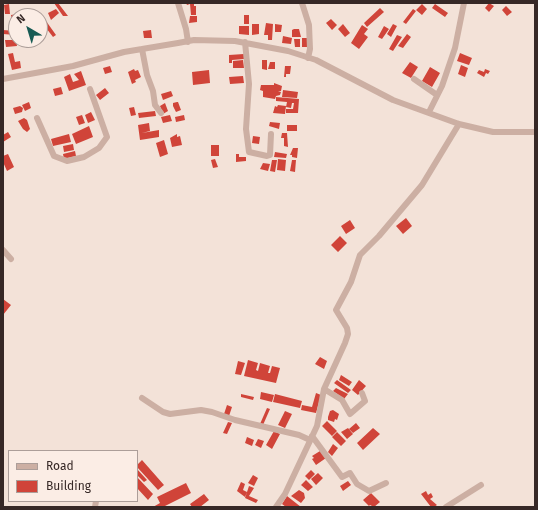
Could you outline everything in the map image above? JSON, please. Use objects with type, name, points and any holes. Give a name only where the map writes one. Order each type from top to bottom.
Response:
[{"type":"street","points":[[178,3],[186,29],[188,42]]},
{"type":"street","points":[[302,3],[309,25],[310,49],[308,58]]},
{"type":"street","points":[[429,112],[455,48],[464,3]]},
{"type":"street","points":[[3,79],[72,66],[124,52],[142,49],[188,42],[246,42],[288,51],[308,58],[393,100],[459,124],[493,132],[535,132]]},
{"type":"street","points":[[246,42],[249,84],[246,129],[249,152],[267,156],[270,155],[271,134]]},
{"type":"street","points":[[142,49],[147,75],[153,91],[155,105],[161,113]]},
{"type":"street","points":[[414,79],[437,95]]},
{"type":"street","points":[[37,118],[54,156],[67,161],[84,157],[99,148],[107,138],[90,89]]},
{"type":"street","points":[[276,507],[284,494],[318,422],[324,389],[348,334],[347,328],[336,310],[351,282],[360,255],[379,236],[422,185],[459,124]]},
{"type":"street","points":[[3,250],[11,259]]},
{"type":"street","points":[[324,389],[342,400],[350,414],[365,401],[362,393]]},
{"type":"street","points":[[142,398],[163,412],[170,414],[201,410],[235,420],[311,438],[342,477],[350,473],[357,484],[369,491],[386,483]]},
{"type":"street","points":[[446,507],[481,485]]},
{"type":"building","points":[[54,3],[58,3],[68,16],[63,16]]},
{"type":"building","points":[[186,3],[194,3],[194,6],[196,6],[196,15],[191,15],[190,4],[187,5]]},
{"type":"building","points":[[489,3],[494,6],[489,12],[485,8]]},
{"type":"building","points":[[9,4],[8,14],[5,14],[4,5]]},
{"type":"building","points":[[422,4],[427,9],[422,15],[416,10]]},
{"type":"building","points":[[435,4],[448,13],[445,17],[432,8]]},
{"type":"building","points":[[506,6],[512,12],[507,16],[502,10]]},
{"type":"building","points":[[380,8],[384,12],[367,27],[364,23]]},
{"type":"building","points":[[56,9],[59,13],[51,20],[48,13]]},
{"type":"building","points":[[413,9],[416,11],[406,24],[403,22]]},
{"type":"building","points":[[244,15],[249,15],[249,24],[244,24]]},
{"type":"building","points":[[190,16],[197,16],[197,22],[189,23]]},
{"type":"building","points":[[331,19],[337,25],[332,30],[326,23]]},
{"type":"building","points":[[266,23],[273,24],[272,40],[268,40],[268,35],[264,35]]},
{"type":"building","points":[[48,24],[56,35],[53,37],[48,30]]},
{"type":"building","points":[[252,24],[259,24],[259,34],[252,35]]},
{"type":"building","points":[[275,24],[282,25],[281,32],[275,32]]},
{"type":"building","points":[[343,24],[350,33],[345,37],[338,29]]},
{"type":"building","points":[[393,24],[397,26],[391,37],[387,34]]},
{"type":"building","points":[[362,25],[368,29],[364,34],[368,37],[359,49],[351,43]]},
{"type":"building","points":[[239,26],[249,26],[249,35],[239,34]]},
{"type":"building","points":[[384,26],[389,29],[382,39],[378,37]]},
{"type":"building","points":[[299,29],[301,37],[292,37],[292,30]]},
{"type":"building","points":[[3,30],[8,30],[8,34],[3,34]]},
{"type":"building","points":[[151,30],[152,38],[144,38],[143,31]]},
{"type":"building","points":[[407,34],[411,37],[403,48],[398,46]]},
{"type":"building","points":[[397,35],[402,37],[393,51],[389,49]]},
{"type":"building","points":[[283,36],[292,38],[291,44],[282,43]]},
{"type":"building","points":[[302,38],[308,38],[309,47],[302,47]]},
{"type":"building","points":[[294,39],[300,39],[300,47],[295,47]]},
{"type":"building","points":[[5,40],[8,40],[8,47],[6,47]]},
{"type":"building","points":[[13,53],[15,62],[20,61],[21,68],[12,70],[8,54]]},
{"type":"building","points":[[460,53],[472,58],[469,65],[457,61]]},
{"type":"building","points":[[244,54],[244,59],[232,60],[232,63],[229,63],[229,55]]},
{"type":"building","points":[[243,60],[244,68],[233,68],[233,61]]},
{"type":"building","points":[[262,60],[267,60],[267,70],[262,69]]},
{"type":"building","points":[[270,62],[275,62],[275,69],[268,69]]},
{"type":"building","points":[[410,62],[418,67],[411,78],[402,73]]},
{"type":"building","points":[[461,65],[468,68],[465,77],[458,74]]},
{"type":"building","points":[[110,66],[112,72],[105,74],[103,68]]},
{"type":"building","points":[[285,66],[291,66],[290,74],[286,74],[286,77],[284,77]]},
{"type":"building","points":[[430,67],[440,73],[432,87],[422,81]]},
{"type":"building","points":[[134,69],[135,71],[138,70],[141,77],[135,80],[136,82],[132,84],[128,72]]},
{"type":"building","points":[[485,69],[490,71],[488,74],[486,73],[484,77],[477,73],[479,70],[484,72]]},
{"type":"building","points":[[209,70],[210,83],[193,85],[192,72]]},
{"type":"building","points":[[81,71],[86,85],[69,91],[64,77],[70,74],[73,82],[79,80],[74,74]]},
{"type":"building","points":[[243,76],[244,83],[230,84],[229,77]]},
{"type":"building","points":[[274,83],[282,86],[281,91],[278,92],[281,92],[280,95],[276,96],[275,99],[263,97],[263,91],[260,90],[261,85],[274,85]]},
{"type":"building","points":[[61,87],[63,94],[55,96],[53,89]]},
{"type":"building","points":[[105,88],[109,93],[100,100],[96,95]]},
{"type":"building","points":[[283,90],[298,92],[297,98],[282,97]]},
{"type":"building","points":[[171,91],[173,96],[163,100],[161,94]]},
{"type":"building","points":[[276,97],[299,99],[298,113],[286,113],[286,109],[293,109],[294,103],[292,103],[291,108],[286,107],[287,102],[276,101]]},
{"type":"building","points":[[29,102],[31,108],[25,111],[22,105]]},
{"type":"building","points":[[178,102],[181,110],[176,112],[173,103]]},
{"type":"building","points":[[165,103],[168,111],[163,114],[160,106]]},
{"type":"building","points":[[278,105],[286,106],[285,114],[273,113],[275,106],[277,107]]},
{"type":"building","points":[[20,106],[23,108],[22,112],[15,114],[13,108]]},
{"type":"building","points":[[134,107],[136,115],[131,116],[129,108]]},
{"type":"building","points":[[155,111],[156,116],[139,118],[138,113]]},
{"type":"building","points":[[91,112],[95,120],[88,123],[85,115]]},
{"type":"building","points":[[82,115],[85,123],[79,125],[76,117]]},
{"type":"building","points":[[170,115],[172,121],[163,123],[161,117]]},
{"type":"building","points":[[184,115],[185,120],[176,122],[175,117]]},
{"type":"building","points":[[24,118],[27,120],[30,129],[27,132],[18,121]]},
{"type":"building","points":[[270,122],[280,123],[279,129],[269,126]]},
{"type":"building","points":[[149,123],[150,131],[142,133],[159,130],[159,137],[140,140],[138,125]]},
{"type":"building","points":[[287,125],[297,125],[297,131],[287,131]]},
{"type":"building","points":[[89,126],[93,137],[76,144],[72,134]]},
{"type":"building","points":[[8,132],[11,137],[3,142],[3,135]]},
{"type":"building","points":[[282,133],[287,133],[288,147],[284,146],[284,138],[281,138]]},
{"type":"building","points":[[69,134],[71,142],[53,146],[51,139]]},
{"type":"building","points":[[177,134],[177,137],[180,136],[182,145],[172,147],[170,138]]},
{"type":"building","points":[[253,136],[260,137],[259,144],[252,143]]},
{"type":"building","points":[[164,140],[168,154],[160,157],[156,143]]},
{"type":"building","points":[[73,144],[74,150],[64,152],[63,146]]},
{"type":"building","points":[[211,145],[219,145],[219,156],[211,156]]},
{"type":"building","points":[[293,148],[298,148],[297,158],[290,155]]},
{"type":"building","points":[[75,151],[76,156],[64,159],[63,154]]},
{"type":"building","points":[[275,152],[287,154],[286,158],[274,157]]},
{"type":"building","points":[[8,154],[14,167],[7,171],[3,162],[3,156]]},
{"type":"building","points":[[236,154],[239,154],[239,157],[246,157],[246,161],[236,162]]},
{"type":"building","points":[[215,159],[218,167],[213,168],[211,160]]},
{"type":"building","points":[[278,159],[286,160],[285,171],[277,170]]},
{"type":"building","points":[[272,160],[277,160],[275,172],[270,171]]},
{"type":"building","points":[[292,160],[296,160],[295,172],[290,171]]},
{"type":"building","points":[[263,163],[270,164],[268,171],[260,169]]},
{"type":"building","points":[[406,218],[412,226],[403,234],[396,226]]},
{"type":"building","points":[[350,220],[355,228],[346,234],[341,226]]},
{"type":"building","points":[[340,236],[347,243],[338,252],[331,245]]},
{"type":"building","points":[[3,299],[11,305],[3,315]]},
{"type":"building","points":[[320,357],[327,361],[324,369],[315,364]]},
{"type":"building","points":[[248,360],[258,363],[256,370],[258,371],[260,363],[270,366],[268,373],[270,373],[272,366],[280,368],[276,383],[244,376]]},
{"type":"building","points":[[238,361],[245,363],[241,375],[235,374]]},
{"type":"building","points":[[341,375],[352,382],[349,386],[339,380]]},
{"type":"building","points":[[337,380],[351,390],[348,393],[334,383]]},
{"type":"building","points":[[359,380],[366,386],[358,395],[352,390]]},
{"type":"building","points":[[336,388],[348,394],[344,399],[333,391]]},
{"type":"building","points":[[261,392],[274,395],[272,402],[260,399]]},
{"type":"building","points":[[316,393],[321,395],[316,413],[301,410],[302,405],[312,407]]},
{"type":"building","points":[[241,394],[254,397],[253,400],[241,397]]},
{"type":"building","points":[[275,394],[302,401],[300,408],[273,402]]},
{"type":"building","points":[[227,405],[232,407],[229,416],[224,414]]},
{"type":"building","points":[[267,408],[270,409],[263,425],[260,424]]},
{"type":"building","points":[[333,410],[339,414],[337,420],[335,419],[334,422],[328,420],[330,411]]},
{"type":"building","points":[[285,411],[292,414],[285,428],[278,425]]},
{"type":"building","points":[[327,421],[337,431],[332,436],[322,426]]},
{"type":"building","points":[[228,422],[232,423],[227,434],[223,433]]},
{"type":"building","points":[[356,423],[360,428],[353,433],[349,429]]},
{"type":"building","points":[[348,428],[353,434],[347,439],[341,432]]},
{"type":"building","points":[[373,428],[380,434],[363,450],[357,443]]},
{"type":"building","points":[[274,431],[280,434],[272,449],[266,445]]},
{"type":"building","points":[[337,432],[346,441],[341,446],[332,437]]},
{"type":"building","points":[[247,437],[254,440],[252,446],[245,443]]},
{"type":"building","points":[[258,439],[264,441],[261,448],[255,445]]},
{"type":"building","points":[[333,444],[338,448],[332,456],[328,452]]},
{"type":"building","points":[[320,451],[326,458],[316,465],[312,459],[314,458],[312,456]]},
{"type":"building","points":[[142,460],[164,485],[158,490],[138,468],[138,464]]},
{"type":"building","points":[[138,470],[147,480],[144,482],[138,476]]},
{"type":"building","points":[[311,470],[315,474],[309,480],[305,476]]},
{"type":"building","points":[[318,473],[323,478],[316,485],[311,479]]},
{"type":"building","points":[[253,475],[258,478],[254,486],[248,483]]},
{"type":"building","points":[[138,478],[153,494],[148,500],[138,489]]},
{"type":"building","points":[[306,480],[313,487],[308,491],[301,485]]},
{"type":"building","points":[[348,481],[351,485],[343,491],[340,486]]},
{"type":"building","points":[[241,482],[245,484],[243,490],[247,492],[245,497],[237,491]]},
{"type":"building","points":[[186,483],[191,493],[163,507],[153,507],[160,503],[157,497]]},
{"type":"building","points":[[249,486],[254,488],[249,496],[258,500],[256,503],[245,498]]},
{"type":"building","points":[[299,490],[304,493],[305,498],[301,503],[291,496]]},
{"type":"building","points":[[426,491],[428,495],[431,493],[433,497],[430,499],[437,505],[434,507],[431,507],[421,494]]},
{"type":"building","points":[[371,493],[380,502],[374,507],[369,506],[363,500]]},
{"type":"building","points":[[204,494],[209,500],[200,507],[192,507],[190,504]]},
{"type":"building","points":[[287,496],[301,507],[286,507],[282,504]]}]
